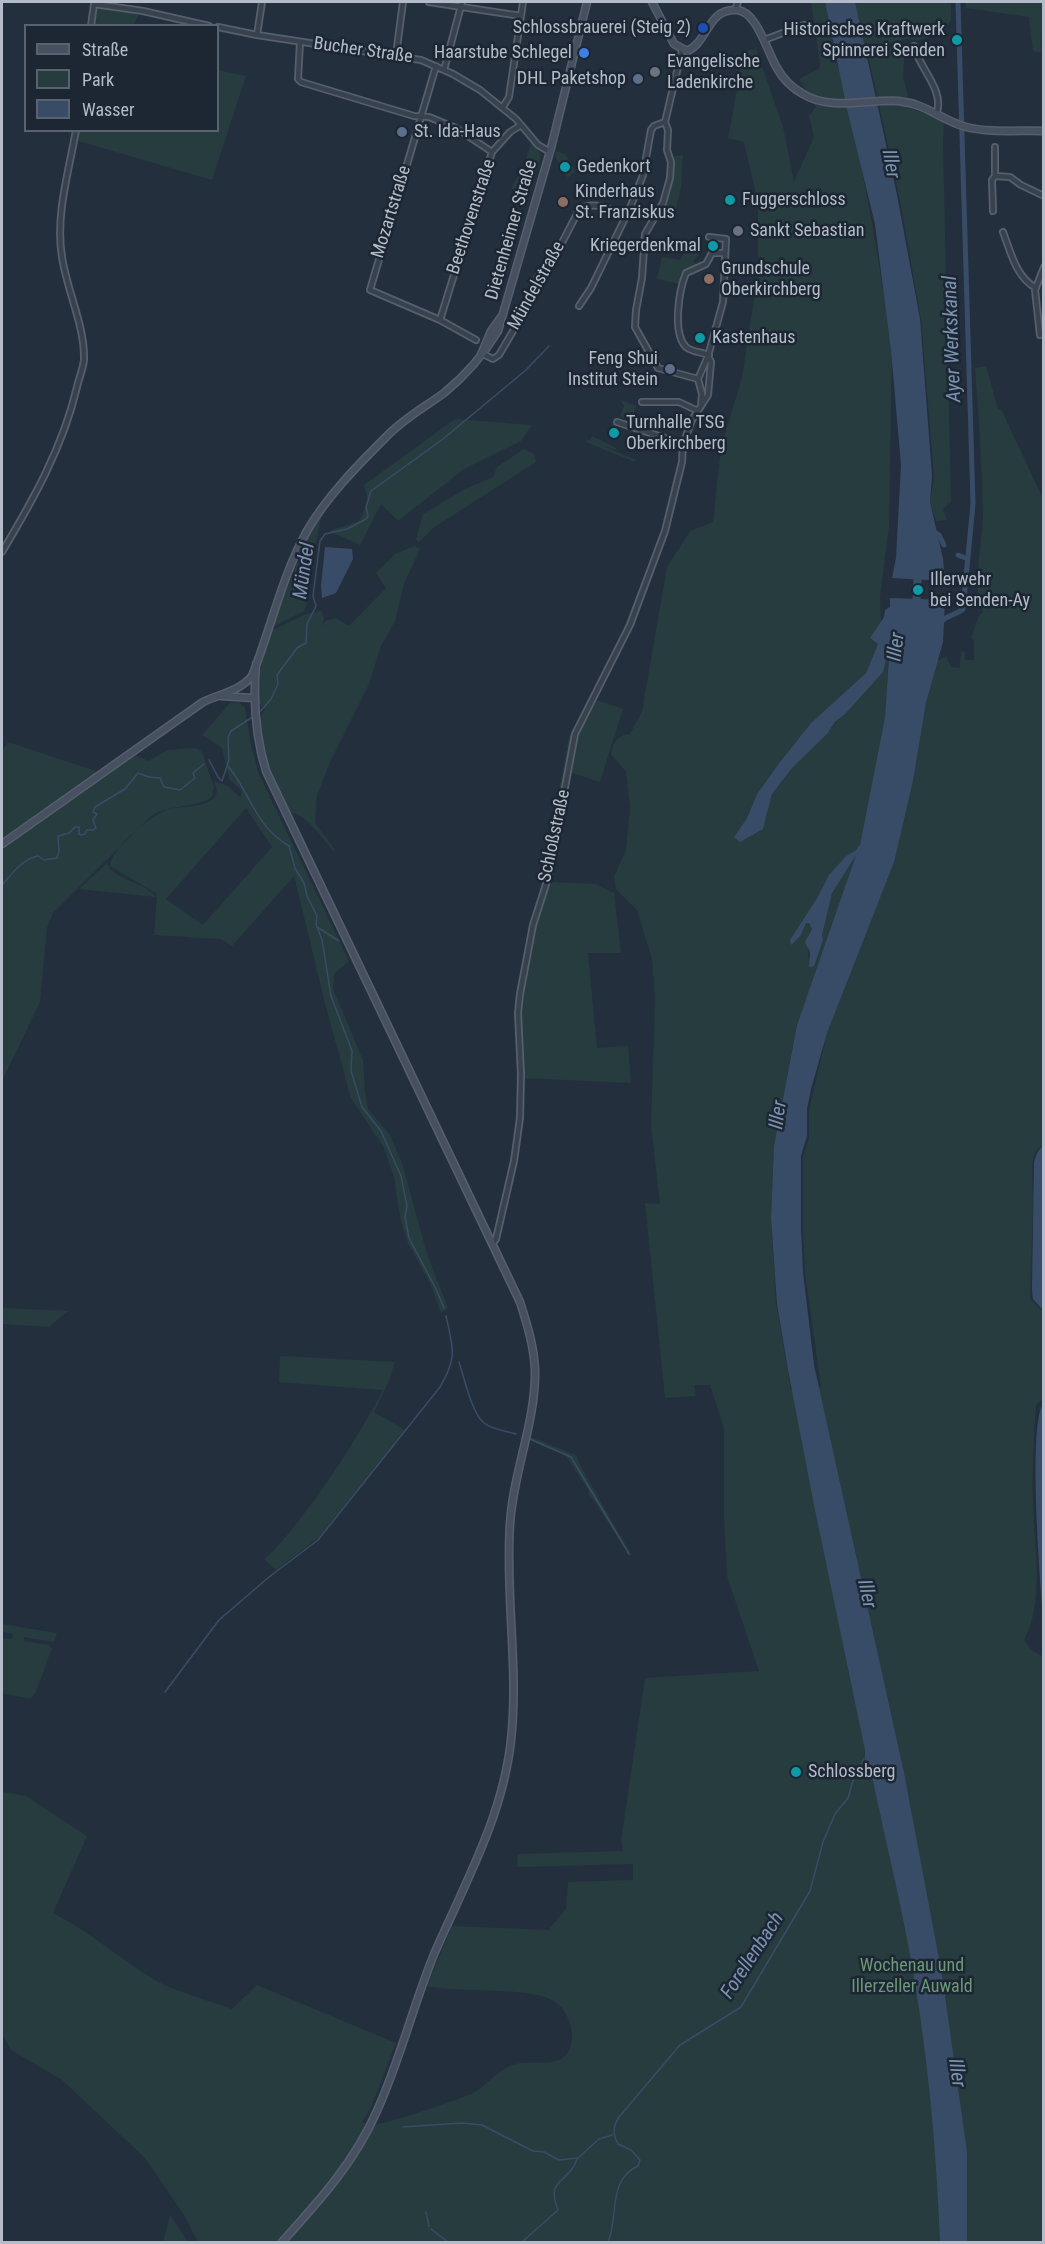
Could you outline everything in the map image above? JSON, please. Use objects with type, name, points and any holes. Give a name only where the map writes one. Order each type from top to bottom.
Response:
[{"type":"main road","name":"Dietenheimer Straße","points":[[256,664],[302,541],[320,511],[386,436],[461,378],[498,331],[550,152],[587,2]]},
{"type":"main road","points":[[652,2],[674,44],[682,50],[692,49],[715,17],[735,10],[747,13],[785,80],[801,93],[817,100],[909,103],[937,112],[968,127],[1044,131]]},
{"type":"main road","points":[[2,844],[76,794],[203,702],[238,689],[252,676],[256,664]]},
{"type":"main road","points":[[256,664],[254,698],[256,724],[266,771],[520,1302],[528,1324],[535,1371],[531,1408],[514,1491],[510,1523],[509,1570],[513,1697],[511,1740],[507,1767],[488,1833],[421,1985],[376,2114],[337,2179],[282,2242]]},
{"type":"main road","points":[[238,689],[254,698]]},
{"type":"main road","points":[[218,696],[254,698]]},
{"type":"street","points":[[92,24],[93,2],[201,24]]},
{"type":"street","points":[[257,35],[262,2]]},
{"type":"street","points":[[396,55],[403,2]]},
{"type":"street","points":[[429,2],[461,3],[521,16]]},
{"type":"street","points":[[503,107],[509,97],[523,2]]},
{"type":"street","points":[[735,10],[738,2]]},
{"type":"street","points":[[444,70],[461,3]]},
{"type":"street","points":[[764,40],[804,25]]},
{"type":"street","name":"Bucher Straße","points":[[219,27],[300,42],[415,58],[436,66],[480,90],[503,107],[538,145],[550,152]]},
{"type":"street","points":[[300,42],[298,79],[301,82],[421,117],[429,117],[456,128],[492,152]]},
{"type":"street","points":[[914,46],[916,56],[938,95],[937,112]]},
{"type":"street","points":[[682,50],[665,122],[671,162],[670,178],[663,203],[645,234],[635,327],[658,368],[698,379]]},
{"type":"street","name":"Mozartstraße","points":[[436,66],[370,290],[440,320]]},
{"type":"street","points":[[579,306],[591,288],[624,216],[630,208],[643,175],[651,130],[654,126],[665,122]]},
{"type":"street","name":"Beethovenstraße","points":[[440,320],[492,152],[510,132],[521,125]]},
{"type":"street","points":[[2,552],[42,483],[68,421],[84,360],[81,337],[64,271],[60,240],[61,212],[76,132]]},
{"type":"street","points":[[993,212],[992,180],[995,174],[995,147]]},
{"type":"street","points":[[995,174],[1010,177],[1044,196]]},
{"type":"street","name":"Mündelstraße","points":[[481,353],[493,359],[499,355],[523,314],[537,278],[555,256],[579,210],[585,206],[595,205],[624,216]]},
{"type":"street","points":[[1003,232],[1020,275],[1025,282],[1036,288]]},
{"type":"street","points":[[642,402],[679,402],[700,408],[702,394],[698,379],[708,355],[689,349],[679,336],[678,315],[686,273],[706,264],[712,253],[725,253],[726,239],[709,237]]},
{"type":"street","name":"Schloßstraße","points":[[492,1244],[496,1239],[514,1161],[520,1118],[521,1074],[518,1013],[520,994],[533,925],[548,878],[575,734],[630,625],[665,531],[682,462],[683,444],[708,394],[711,362],[708,355],[723,302],[725,253]]},
{"type":"street","points":[[1040,335],[1036,288],[1041,281],[1044,267]]},
{"type":"street","points":[[440,320],[476,340]]},
{"type":"street","points":[[617,422],[683,444]]},
{"type":"green space","name":"Wochenau und Illerzeller Auwald","points":[[811,2],[825,2],[836,60],[851,113],[892,343],[889,526],[880,597],[881,622],[870,638],[878,644],[866,673],[811,723],[757,794],[747,818],[734,837],[763,829],[772,794],[793,767],[856,700],[887,658],[890,634],[885,717],[860,845],[846,856],[829,875],[790,940],[801,935],[806,922],[809,923],[812,929],[809,935],[808,960],[822,935],[832,892],[856,855],[797,1025],[774,1146],[771,1218],[776,1303],[791,1390],[821,1387],[805,1273],[803,1157],[809,1138],[809,1110],[827,1033],[903,819],[913,781],[926,703],[937,661],[946,656],[951,667],[960,668],[961,651],[965,652],[965,660],[974,660],[974,640],[971,638],[983,611],[978,590],[983,515],[975,368],[986,366],[998,409],[1002,411],[1044,501],[1044,1143],[1035,1152],[1032,1166],[1030,1299],[1043,1312],[1044,1398],[1036,1405],[1033,1453],[1036,1591],[1030,1625],[1024,1640],[1031,1650],[1044,1657],[1043,2242],[198,2242],[184,2215],[145,2158],[62,2080],[11,2050],[2,2034],[2,1792],[26,1796],[87,1836],[53,1913],[79,1928],[140,1971],[162,1984],[232,2009],[257,1985],[396,2043],[370,2110],[362,2122],[371,2125],[378,2124],[475,2092],[512,2065],[550,2062],[566,2055],[571,2047],[572,2035],[569,2021],[560,2006],[546,1997],[514,1992],[458,1990],[427,1986],[452,1926],[548,1930],[566,1909],[568,1882],[633,1880],[633,1864],[517,1867],[518,1854],[623,1851],[621,1841],[645,1678],[759,1671],[727,1576],[724,1518],[724,1428],[710,1385],[694,1385],[696,1396],[665,1398],[645,1203],[660,1204],[651,1125],[655,998],[652,959],[637,910],[616,889],[614,877],[626,850],[630,807],[626,772],[611,754],[616,740],[630,734],[642,711],[667,567],[690,531],[713,522],[721,447],[742,378],[758,272],[758,203],[744,142],[728,138],[744,51],[756,49],[783,127],[794,182],[814,137],[809,116],[816,107],[799,79],[819,69],[820,64]]},
{"type":"green space","points":[[855,2],[951,2],[951,20],[942,34],[918,40],[906,39],[865,50]]},
{"type":"green space","points":[[965,2],[1043,2],[1041,53],[1033,51],[1029,17],[966,8]]},
{"type":"green space","points":[[95,6],[141,11],[134,24],[93,24]]},
{"type":"green space","points":[[893,48],[905,48],[903,77],[911,109],[944,123],[951,502],[943,509],[947,520],[936,521],[930,502],[934,477],[921,319],[900,201],[868,55]]},
{"type":"green space","points":[[219,70],[246,76],[212,180],[75,140],[77,132],[219,132]]},
{"type":"green space","points":[[532,142],[541,155],[530,194],[511,188],[522,170]]},
{"type":"green space","points":[[556,151],[565,154],[575,171],[568,178],[555,156]]},
{"type":"green space","points":[[683,155],[681,188],[674,216],[663,213],[671,189],[674,156]]},
{"type":"green space","points":[[684,250],[702,251],[693,261],[698,265],[683,274],[680,284],[657,279],[662,257],[681,260]]},
{"type":"green space","points":[[621,400],[636,406],[631,420],[620,416],[624,406]]},
{"type":"green space","points":[[455,419],[532,425],[521,441],[464,469],[398,521],[381,504],[360,545],[329,531],[359,521],[368,502],[364,485]]},
{"type":"green space","points":[[592,436],[616,448],[615,450],[596,443],[636,460],[635,462],[586,442],[590,441]]},
{"type":"green space","points":[[524,449],[534,454],[536,462],[433,528],[419,542],[416,540],[423,514],[465,489],[493,477],[497,467]]},
{"type":"green space","points":[[322,514],[315,547],[309,598],[304,611],[276,625],[273,624],[307,539]]},
{"type":"green space","points":[[415,546],[420,549],[404,584],[395,621],[381,646],[369,684],[330,762],[317,795],[315,823],[335,850],[334,852],[308,822],[295,813],[288,812],[265,760],[259,732],[260,720],[265,709],[258,703],[264,651],[272,630],[309,614],[322,611],[324,619],[322,627],[325,621],[336,618],[349,626],[386,588],[376,573],[395,554]]},
{"type":"green space","points":[[646,574],[634,609],[572,735],[548,868],[544,872],[569,737],[619,639]]},
{"type":"green space","points":[[596,700],[623,709],[600,782],[570,772],[577,736]]},
{"type":"green space","points":[[239,702],[245,708],[258,772],[349,961],[335,973],[333,989],[363,1060],[368,1109],[390,1135],[402,1163],[427,1254],[448,1308],[441,1313],[430,1283],[408,1243],[401,1222],[394,1177],[384,1148],[351,1098],[294,876],[232,946],[221,939],[154,935],[157,894],[110,866],[117,850],[153,817],[169,809],[204,804],[214,798],[217,792],[214,781],[228,786],[241,798],[241,790],[229,779],[222,748],[202,735],[230,703]],"holes":[[[246,808],[272,847],[203,925],[166,899]]]},
{"type":"green space","points":[[8,742],[99,772],[2,839],[2,751]]},
{"type":"green space","points":[[195,748],[203,755],[214,787],[212,797],[198,803],[165,810],[150,817],[53,913],[47,928],[40,1002],[2,1081],[2,866],[4,864],[2,849],[135,755],[148,761],[168,750]]},
{"type":"green space","points":[[107,863],[115,873],[156,897],[79,889]]},
{"type":"green space","points":[[553,882],[595,884],[614,893],[621,953],[588,953],[597,1048],[628,1046],[631,1083],[523,1078],[520,1017],[524,977],[547,885]]},
{"type":"green space","points":[[2,1308],[68,1311],[49,1327],[2,1324]]},
{"type":"green space","points":[[280,1356],[395,1362],[389,1381],[374,1412],[405,1430],[318,1538],[276,1570],[264,1559],[286,1536],[327,1482],[383,1390],[279,1382]]},
{"type":"green space","points":[[531,1437],[576,1455],[631,1554],[630,1556],[566,1456],[529,1440]]},
{"type":"green space","points":[[2,1624],[57,1633],[54,1642],[24,1637],[24,1641],[49,1645],[52,1648],[36,1692],[30,1699],[2,1693],[2,1638],[12,1639],[13,1634],[2,1632]]},
{"type":"green space","points":[[170,2215],[188,2242],[163,2242]]},
{"type":"water","points":[[825,2],[855,2],[897,195],[920,319],[932,476],[930,502],[943,559],[945,581],[892,578],[896,558],[901,465],[891,350],[875,224],[847,109]]},
{"type":"water","points":[[325,547],[352,549],[353,559],[336,593],[322,598],[321,585]]},
{"type":"water","points":[[890,598],[945,600],[943,642],[926,703],[913,781],[894,862],[827,1033],[811,1089],[807,1109],[807,1136],[801,1156],[803,1272],[814,1365],[904,1773],[942,1975],[967,2152],[967,2242],[940,2242],[930,2093],[915,1981],[870,1766],[865,1759],[788,1370],[777,1304],[771,1218],[774,1146],[797,1025],[856,855],[832,893],[822,935],[823,940],[814,966],[809,967],[810,952],[805,942],[812,929],[809,923],[806,923],[801,935],[791,945],[790,940],[829,875],[846,856],[860,845],[885,717],[890,642],[883,672],[835,722],[827,734],[793,767],[772,794],[763,829],[740,842],[734,837],[747,818],[757,794],[811,723],[866,673],[878,644],[870,638],[884,617],[885,610],[890,607]]},
{"type":"water","points":[[1043,1145],[1043,1310],[1033,1299],[1032,1290],[1034,1162]]},
{"type":"water","points":[[1043,1404],[1043,1616],[1038,1539],[1036,1441]]},
{"type":"waterway","name":"Ayer Werkskanal","points":[[941,622],[963,609],[973,504],[958,2]]},
{"type":"waterway","name":"Mündel","points":[[259,713],[271,699],[278,684],[277,675],[297,648],[306,643],[307,624],[316,606],[313,596],[320,541],[325,534],[347,529],[366,519],[368,516],[366,507],[371,491],[443,439],[526,370],[549,346]]},
{"type":"waterway","points":[[933,531],[939,535],[944,545]]},
{"type":"waterway","points":[[958,555],[968,559]]},
{"type":"waterway","name":"Iller","points":[[916,610],[918,569]]},
{"type":"waterway","name":"Mündel","points":[[209,760],[222,781],[229,760],[228,737],[231,731],[254,716]]},
{"type":"waterway","name":"Mündel","points":[[2,885],[27,860],[38,856],[44,860],[57,858],[58,836],[69,833],[75,827],[79,827],[81,835],[87,830],[96,828],[93,820],[97,814],[93,812],[95,807],[125,789],[138,773],[160,778],[164,787],[180,790],[195,778],[193,773],[204,764]]},
{"type":"waterway","points":[[228,766],[268,829],[289,846],[295,868],[304,883],[307,896],[317,916],[316,924],[322,940],[331,996],[352,1051],[351,1071],[362,1107],[381,1131],[401,1176],[407,1206],[405,1217],[409,1238],[444,1308]]},
{"type":"waterway","points":[[317,927],[339,941]]},
{"type":"waterway","points":[[165,1692],[219,1620],[269,1577],[318,1540],[440,1387],[452,1360],[451,1336],[446,1316]]},
{"type":"waterway","points":[[459,1362],[472,1404],[480,1418],[491,1427],[516,1434]]},
{"type":"waterway","points":[[530,1439],[571,1457],[629,1554]]},
{"type":"waterway","name":"Forellenbach","points":[[608,2242],[618,2190],[622,2180],[628,2172],[638,2166],[640,2160],[631,2150],[618,2144],[614,2127],[619,2117],[680,2045],[741,2007],[810,1891],[823,1842],[835,1814],[848,1798],[854,1777],[864,1759]]},
{"type":"waterway","points":[[403,2127],[462,2123],[482,2125],[533,2151],[544,2152],[559,2160],[578,2158],[599,2139],[612,2135]]},
{"type":"waterway","points":[[522,2242],[558,2210],[554,2192],[556,2186],[569,2173],[577,2159]]},
{"type":"waterway","points":[[426,2212],[429,2226]]},
{"type":"waterway","points":[[431,2229],[448,2242]]},
{"type":"place","name":"Schlossbrauerei (Steig 2)","points":[[703,28]]},
{"type":"place","name":"Historisches Kraftwerk Spinnerei Senden","points":[[957,40]]},
{"type":"place","name":"Haarstube Schlegel","points":[[584,53]]},
{"type":"place","name":"Evangelische Ladenkirche","points":[[655,72]]},
{"type":"place","name":"DHL Paketshop","points":[[638,79]]},
{"type":"place","name":"St. Ida-Haus","points":[[402,132]]},
{"type":"place","name":"Gedenkort","points":[[565,167]]},
{"type":"place","name":"Fuggerschloss","points":[[730,200]]},
{"type":"place","name":"Kinderhaus St. Franziskus","points":[[563,202]]},
{"type":"place","name":"Sankt Sebastian","points":[[738,231]]},
{"type":"place","name":"Kriegerdenkmal","points":[[713,246]]},
{"type":"place","name":"Grundschule Oberkirchberg","points":[[709,279]]},
{"type":"place","name":"Kastenhaus","points":[[700,338]]},
{"type":"place","name":"Feng Shui Institut Stein","points":[[670,369]]},
{"type":"place","name":"Turnhalle TSG Oberkirchberg","points":[[614,433]]},
{"type":"place","name":"Illerwehr bei Senden-Ay","points":[[918,590]]},
{"type":"place","name":"Schlossberg","points":[[796,1772]]}]
